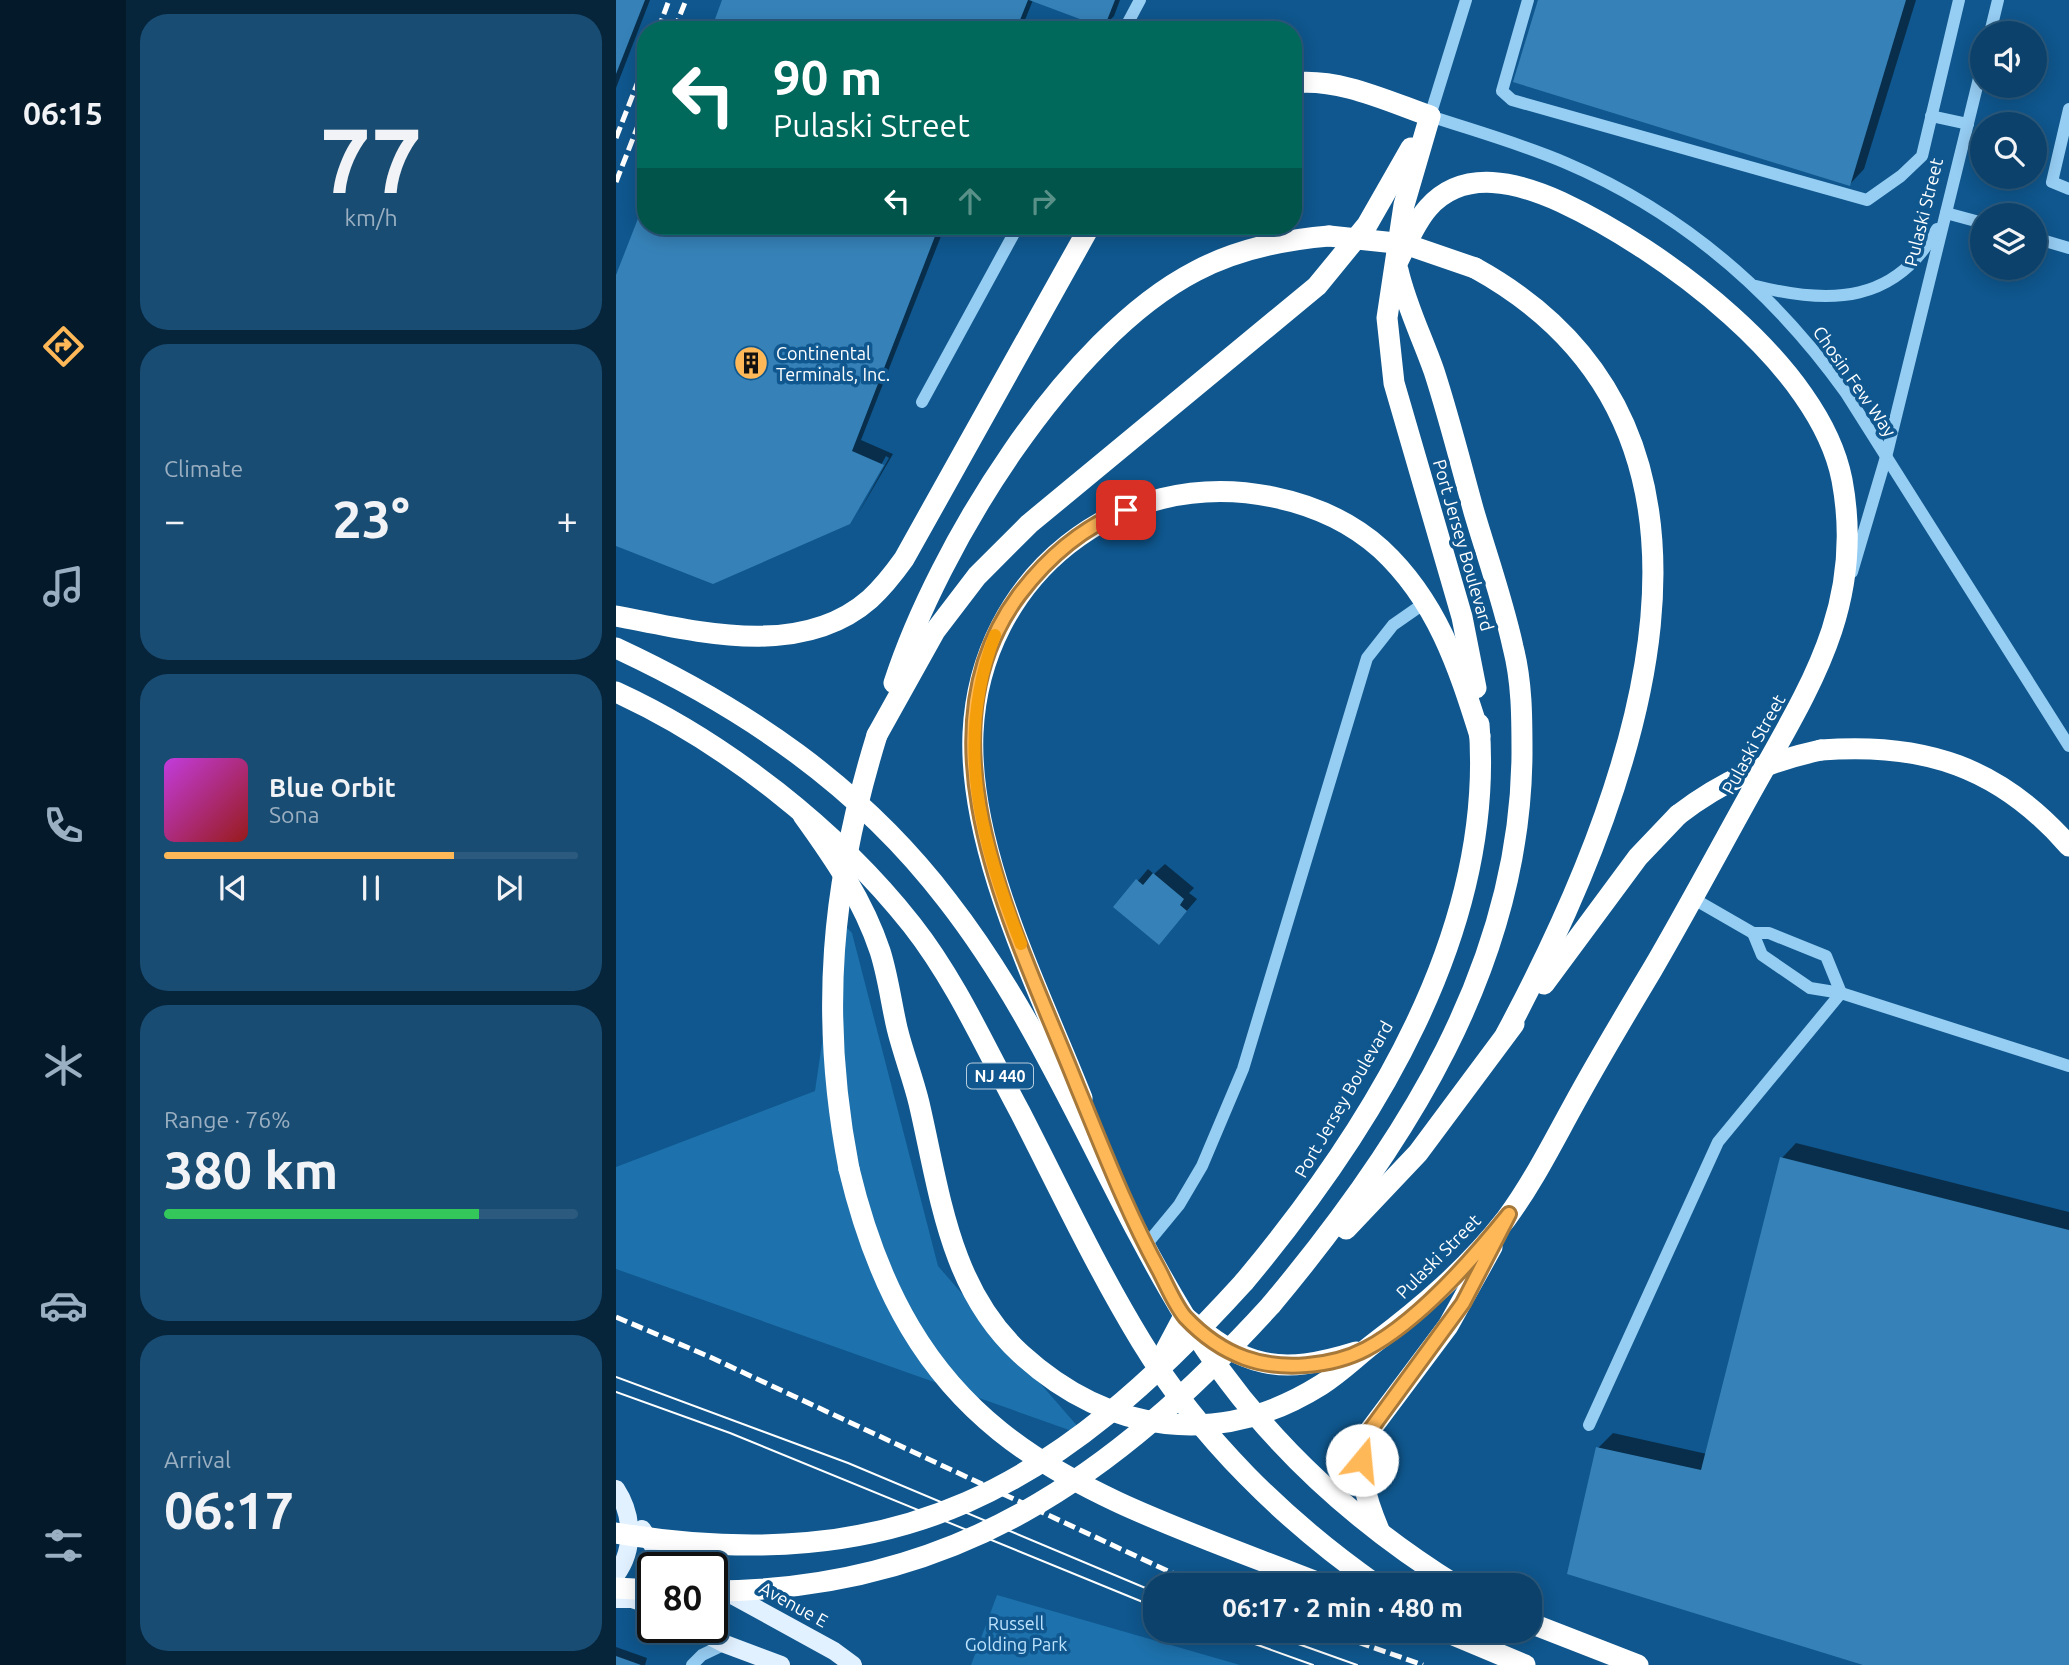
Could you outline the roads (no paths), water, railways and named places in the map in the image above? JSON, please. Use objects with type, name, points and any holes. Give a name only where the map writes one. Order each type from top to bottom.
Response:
[{"type":"highway","points":[[877,735],[935,631],[977,576],[1029,524],[1317,286],[1367,225],[1430,116],[1350,89],[1322,83],[1302,83]]},
{"type":"highway","name":"Port Jersey Boulevard","points":[[616,1533],[695,1544],[782,1546],[853,1539],[888,1531],[957,1508],[1024,1473],[1118,1406],[1165,1365],[1244,1282],[1309,1201],[1348,1144],[1404,1044],[1430,989],[1451,933],[1472,855],[1480,789],[1477,694],[1462,617],[1394,383],[1387,318],[1404,205],[1430,116]]},
{"type":"highway","points":[[1396,265],[1418,222],[1434,201],[1459,187],[1486,181],[1521,187],[1586,213],[1624,234],[1696,285],[1730,313],[1767,353],[1814,414],[1830,442],[1841,475],[1845,502],[1842,606]]},
{"type":"highway","points":[[616,616],[729,634],[791,634],[820,627],[869,600],[904,559],[1085,235]]},
{"type":"highway","points":[[1295,1573],[1089,1490],[1020,1450],[989,1424],[933,1364],[910,1331],[872,1252],[849,1168],[841,1125],[832,1038],[833,950],[852,819],[877,735],[919,616],[953,550],[1000,472],[1086,360],[1136,311],[1196,271],[1259,246],[1329,236],[1405,244],[1475,268],[1509,286],[1539,309],[1589,361],[1609,391],[1639,458],[1651,527],[1654,570],[1645,669],[1624,761],[1586,870],[1506,1034]]},
{"type":"highway","name":"Port Jersey Boulevard","points":[[728,1588],[770,1587],[857,1575],[933,1554],[1006,1524],[1091,1471],[1141,1433],[1189,1390],[1271,1305],[1316,1250],[1378,1165],[1440,1063],[1469,1005],[1491,946],[1513,863],[1519,821],[1522,709],[1513,645],[1434,372],[1396,265]]},
{"type":"highway","points":[[1124,1204],[1005,903],[985,840],[974,772],[976,698],[995,635],[1031,578],[1082,533],[1111,516],[1141,505],[1203,492],[1233,491],[1263,495],[1322,512],[1353,528],[1379,547],[1401,569],[1426,602],[1453,652],[1480,736]]},
{"type":"highway","name":"Pulaski Street","points":[[803,815],[853,888],[878,944],[897,1028],[919,1100],[937,1196],[958,1262],[973,1292],[1013,1347],[1062,1385],[1147,1422],[1203,1426],[1255,1416],[1317,1388],[1366,1350],[1442,1289],[1509,1214],[1694,899],[1805,696],[1842,606]]},
{"type":"highway","name":"NJ 440","points":[[616,648],[726,705],[799,752],[873,815],[910,854],[954,909],[1010,991],[1184,1316],[1255,1416],[1326,1488],[1381,1535],[1438,1573]]},
{"type":"highway","name":"NJ 440","points":[[616,692],[686,729],[727,756],[803,815],[884,892],[913,926],[960,998],[1127,1317],[1157,1366],[1203,1426],[1272,1501],[1311,1536],[1361,1573]]},
{"type":"highway","points":[[1271,1305],[1418,1153],[1639,857],[1678,816],[1731,779],[1760,766],[1821,750],[1886,748],[1947,760],[1984,776],[2019,797],[2069,846]]},
{"type":"highway","points":[[1381,1535],[1363,1482],[1362,1460],[1368,1433],[1463,1303],[1509,1214]]},
{"type":"highway","points":[[1089,1399],[1126,1391],[1157,1366],[1184,1316]]},
{"type":"highway","name":"Pulaski Street","points":[[1184,1316],[1222,1347],[1261,1362],[1308,1365],[1366,1350]]},
{"type":"highway","points":[[616,1588],[637,1589]]},
{"type":"highway","points":[[1542,1628],[1638,1665]]},
{"type":"highway","points":[[1477,1644],[1525,1665]]},
{"type":"main road","points":[[619,1494],[658,1552]]},
{"type":"main road","points":[[616,1576],[628,1552],[630,1534],[619,1494]]},
{"type":"main road","name":"Avenue E","points":[[728,1596],[834,1651],[853,1665]]},
{"type":"main road","points":[[616,1599],[637,1601]]},
{"type":"main road","points":[[725,1644],[781,1665]]},
{"type":"street","points":[[1129,21],[1140,0]]},
{"type":"street","name":"Port Jersey Boulevard","points":[[1430,116],[1466,0]]},
{"type":"street","points":[[1528,0],[1502,92],[1512,100],[1867,200],[1901,176],[1923,156],[1959,0]]},
{"type":"street","points":[[1993,21],[1998,0]]},
{"type":"street","name":"Pulaski Street","points":[[1842,606],[1886,457],[1974,98]]},
{"type":"street","points":[[2069,109],[2052,182],[2069,189]]},
{"type":"street","name":"Chosin Few Way","points":[[1430,116],[1529,149],[1602,179],[1682,227],[1756,286],[1819,355],[2069,746]]},
{"type":"street","points":[[1931,116],[1968,124]]},
{"type":"street","points":[[1756,286],[1807,296],[1832,296],[1876,288],[1913,263],[1928,245],[1946,213],[1970,219]]},
{"type":"street","points":[[922,402],[1013,235]]},
{"type":"street","points":[[2047,242],[2069,248]]},
{"type":"street","points":[[1146,1245],[1179,1205],[1202,1166],[1243,1069],[1367,658],[1393,625],[1426,602]]},
{"type":"street","points":[[1694,899],[1753,933],[1769,933],[1826,956],[1841,993]]},
{"type":"street","points":[[1753,933],[1762,955],[1810,988],[1841,993],[2069,1066]]},
{"type":"street","points":[[1589,1425],[1718,1142],[1841,993]]},
{"type":"street","points":[[692,1665],[702,1655],[725,1644]]},
{"type":"tram line","points":[[616,1377],[848,1463],[1143,1587]]},
{"type":"tram line","points":[[616,1392],[730,1433],[1143,1602]]},
{"type":"tram line","points":[[1252,1643],[1313,1665]]},
{"type":"tram line","points":[[1296,1643],[1357,1665]]},
{"type":"railway","points":[[661,21],[669,0]]},
{"type":"railway","points":[[678,21],[686,0]]},
{"type":"railway","points":[[616,138],[637,84]]},
{"type":"railway","points":[[616,182],[637,128]]},
{"type":"railway","points":[[616,1317],[710,1357],[1172,1573]]},
{"type":"railway","points":[[1360,1643],[1423,1665]]},
{"type":"place","name":"Continental Terminals, Inc.","points":[[751,363]]},
{"type":"park label","name":"Russell Golding Park","points":[[1016,1633]]}]
